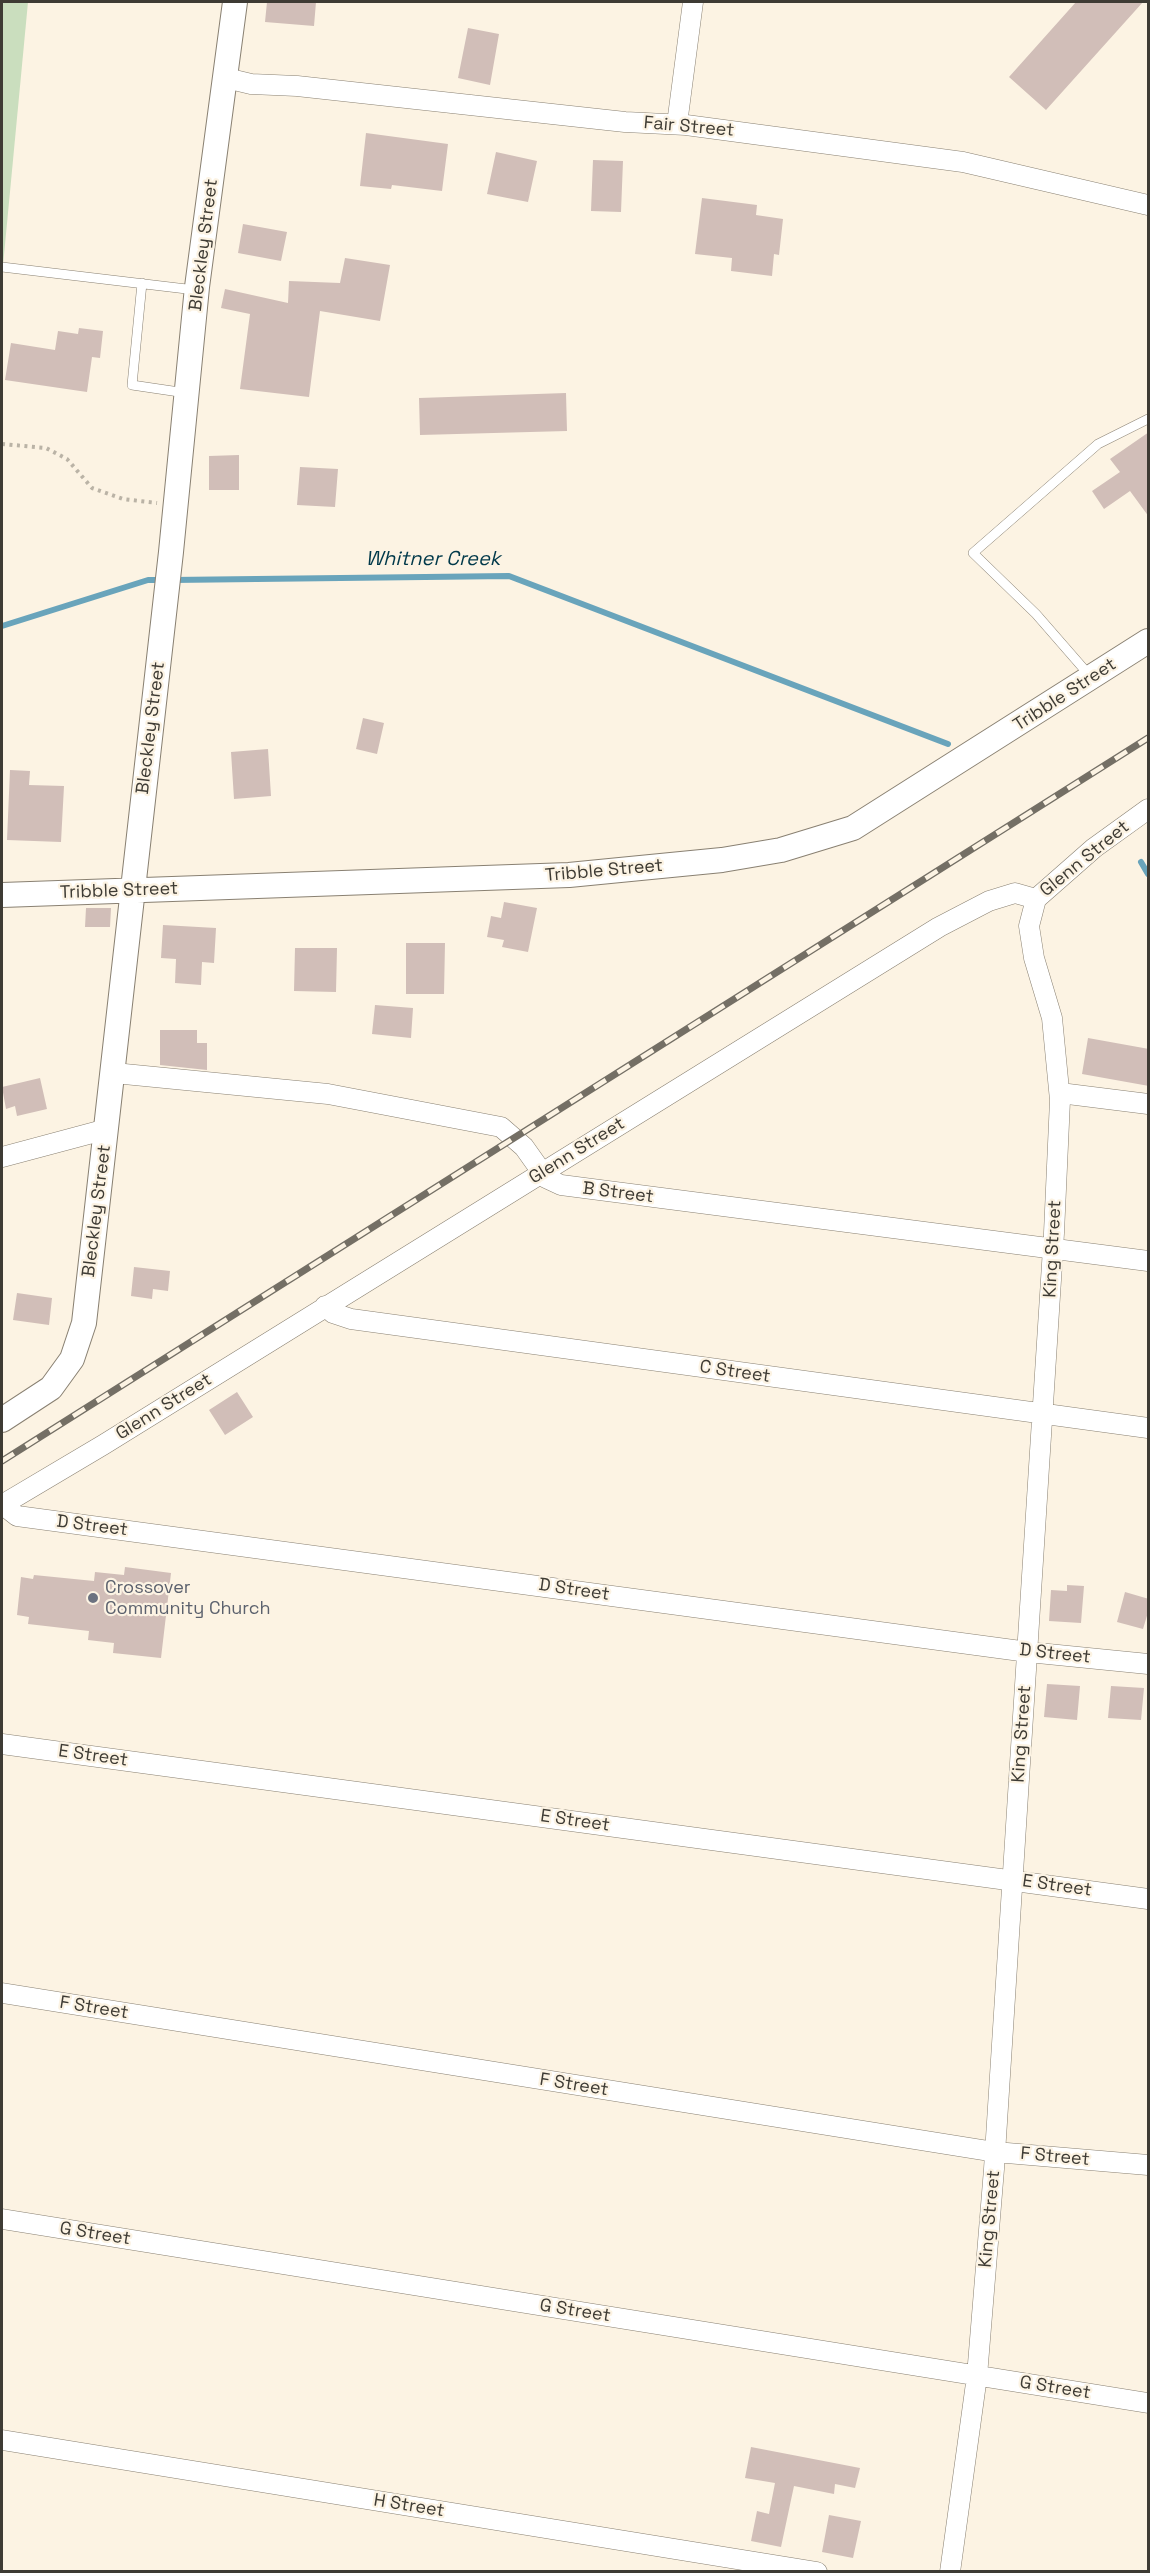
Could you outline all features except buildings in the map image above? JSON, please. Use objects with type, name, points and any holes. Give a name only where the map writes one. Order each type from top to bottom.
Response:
[{"type":"street","name":"Bleckley Street","points":[[2,1420],[51,1389],[72,1359],[84,1323],[168,580],[197,290],[236,2]]},
{"type":"street","points":[[677,124],[693,2]]},
{"type":"street","name":"Fair Street","points":[[226,78],[251,84],[297,86],[626,122],[677,124],[963,162],[1149,205]]},
{"type":"street","name":"Tribble Street","points":[[2,895],[569,875],[722,860],[781,850],[853,828],[1149,641]]},
{"type":"street","name":"Glenn Street","points":[[2,1505],[939,927],[998,898],[1015,893],[1036,899],[1094,848],[1149,809]]},
{"type":"street","name":"King Street","points":[[950,2571],[977,2376],[995,2152],[1053,1249],[1060,1093],[1052,1018],[1034,958],[1029,927],[1036,899]]},
{"type":"street","name":"B Street","points":[[114,1073],[328,1094],[501,1127],[524,1147],[546,1178],[561,1185],[1149,1261]]},
{"type":"street","points":[[1060,1093],[1149,1104]]},
{"type":"street","points":[[2,1157],[106,1129]]},
{"type":"street","name":"C Street","points":[[325,1306],[351,1319],[1149,1428]]},
{"type":"street","name":"D Street","points":[[2,1505],[17,1516],[1028,1652],[1149,1664]]},
{"type":"street","name":"E Street","points":[[2,1744],[1149,1899]]},
{"type":"street","name":"F Street","points":[[2,1993],[995,2152],[1149,2165]]},
{"type":"street","name":"G Street","points":[[2,2219],[1149,2403]]},
{"type":"street","name":"H Street","points":[[2,2440],[817,2571]]},
{"type":"lane","points":[[2,267],[197,290]]},
{"type":"lane","points":[[142,284],[132,385],[187,393]]},
{"type":"lane","points":[[1091,678],[1036,614],[973,553],[1098,444],[1149,419]]},
{"type":"path","points":[[2,444],[45,448],[67,459],[92,488],[123,499],[176,506]]},
{"type":"green space","points":[[2,2],[28,2],[2,276]]},
{"type":"waterway","name":"Whitner Creek","points":[[172,580],[509,576],[948,744]]},
{"type":"waterway","name":"Whitner Creek","points":[[2,626],[148,580],[162,580]]},
{"type":"waterway","name":"Whitner Creek","points":[[1141,862],[1148,874]]},
{"type":"railway","points":[[2,1461],[1148,738]]},
{"type":"place","name":"Crossover Community Church","points":[[93,1598]]}]
